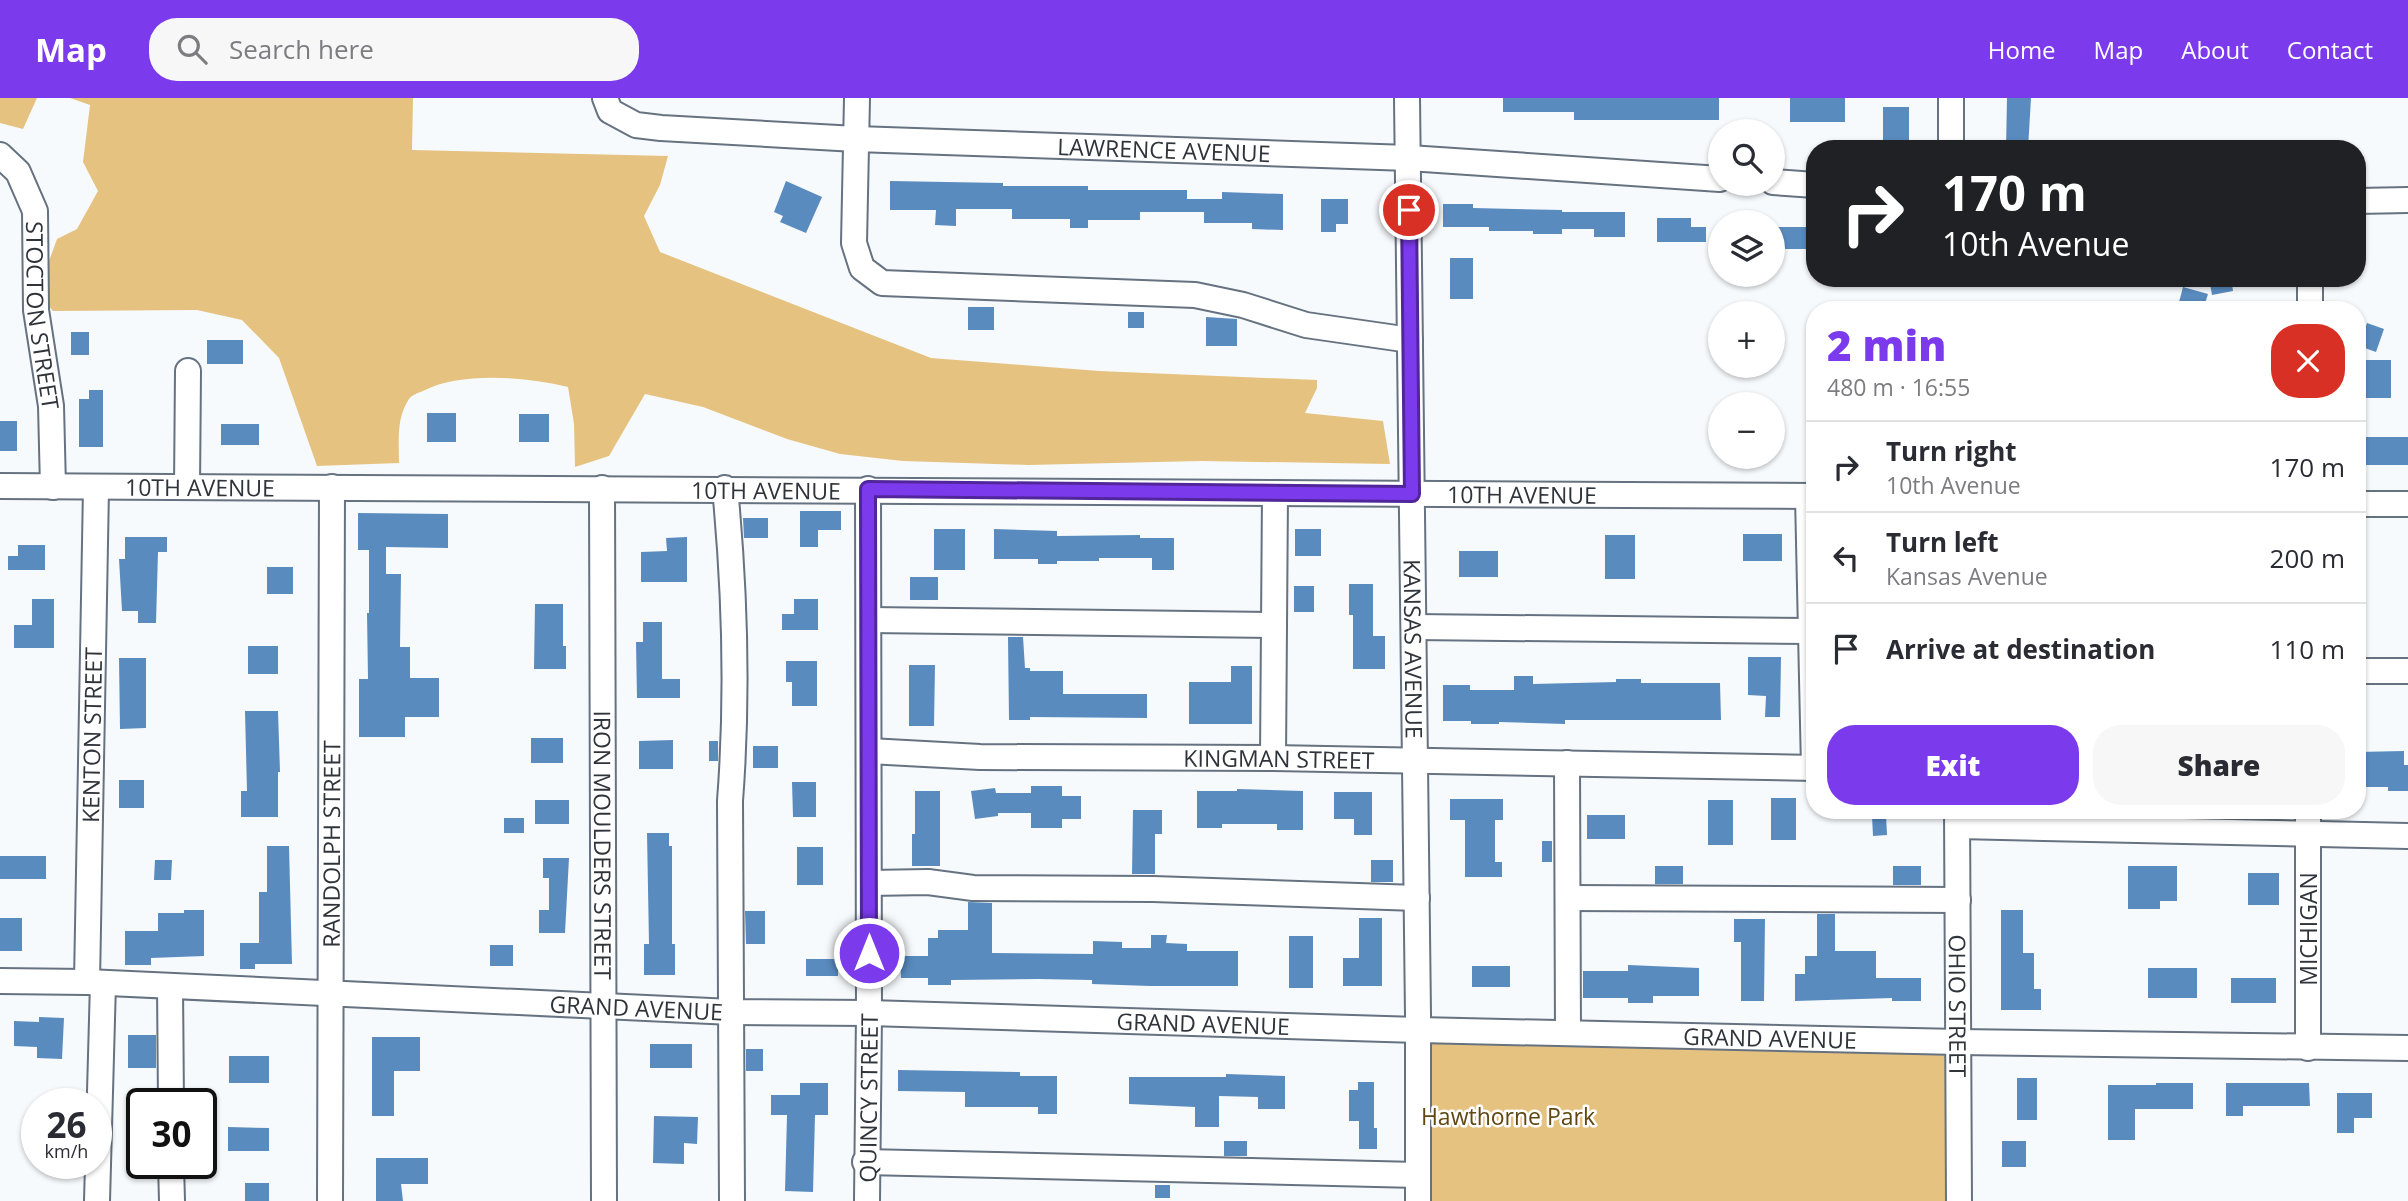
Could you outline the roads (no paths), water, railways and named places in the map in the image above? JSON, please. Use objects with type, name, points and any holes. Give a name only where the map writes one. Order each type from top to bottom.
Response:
[{"type":"street","points":[[857,98],[854,243],[862,268],[883,283],[1195,295],[1243,304],[1306,325],[1410,340]]},
{"type":"street","name":"KANSAS AVENUE","points":[[1407,98],[1418,1201]]},
{"type":"street","points":[[1951,98],[1951,140]]},
{"type":"street","name":"LAWRENCE AVENUE","points":[[607,105],[636,125],[856,139],[1409,158],[1708,178]]},
{"type":"street","name":"STOCTON STREET","points":[[0,155],[18,172],[35,211],[36,310],[51,405],[53,487]]},
{"type":"street","points":[[1785,183],[1806,184]]},
{"type":"street","points":[[2366,201],[2408,200]]},
{"type":"street","points":[[187,487],[188,371]]},
{"type":"street","name":"10TH AVENUE","points":[[0,486],[1806,496]]},
{"type":"street","name":"RANDOLPH STREET","points":[[330,1201],[332,487]]},
{"type":"street","name":"KENTON STREET","points":[[96,488],[97,1201]]},
{"type":"street","name":"IRON MOULDERS STREET","points":[[602,488],[604,1201]]},
{"type":"street","points":[[725,488],[733,586],[735,737],[730,801],[732,1201]]},
{"type":"street","name":"QUINCY STREET","points":[[867,1201],[868,489]]},
{"type":"street","points":[[1273,758],[1275,493]]},
{"type":"street","points":[[2366,504],[2408,505]]},
{"type":"street","points":[[869,620],[1274,625]]},
{"type":"street","points":[[1414,627],[1806,631]]},
{"type":"street","points":[[2366,671],[2408,671]]},
{"type":"street","name":"KINGMAN STREET","points":[[869,751],[980,757],[1273,758],[1806,768]]},
{"type":"street","points":[[1567,763],[1568,1033]]},
{"type":"street","name":"OHIO STREET","points":[[1958,819],[1959,1201]]},
{"type":"street","points":[[2028,819],[2308,822],[2408,836]]},
{"type":"street","name":"MICHIGAN","points":[[2308,822],[2308,1048]]},
{"type":"street","points":[[869,883],[928,883],[973,888],[1153,889],[1417,898]]},
{"type":"street","points":[[1567,898],[1958,900]]},
{"type":"street","name":"GRAND AVENUE","points":[[0,981],[170,986],[732,1012],[869,1013],[1418,1030],[1959,1042],[2408,1048]]},
{"type":"street","points":[[170,986],[171,1088]]},
{"type":"street","points":[[865,1162],[1418,1175]]},
{"type":"street","points":[[171,1179],[172,1201]]},
{"type":"park label","name":"Hawthorne Park","points":[[1508,1116]]}]
